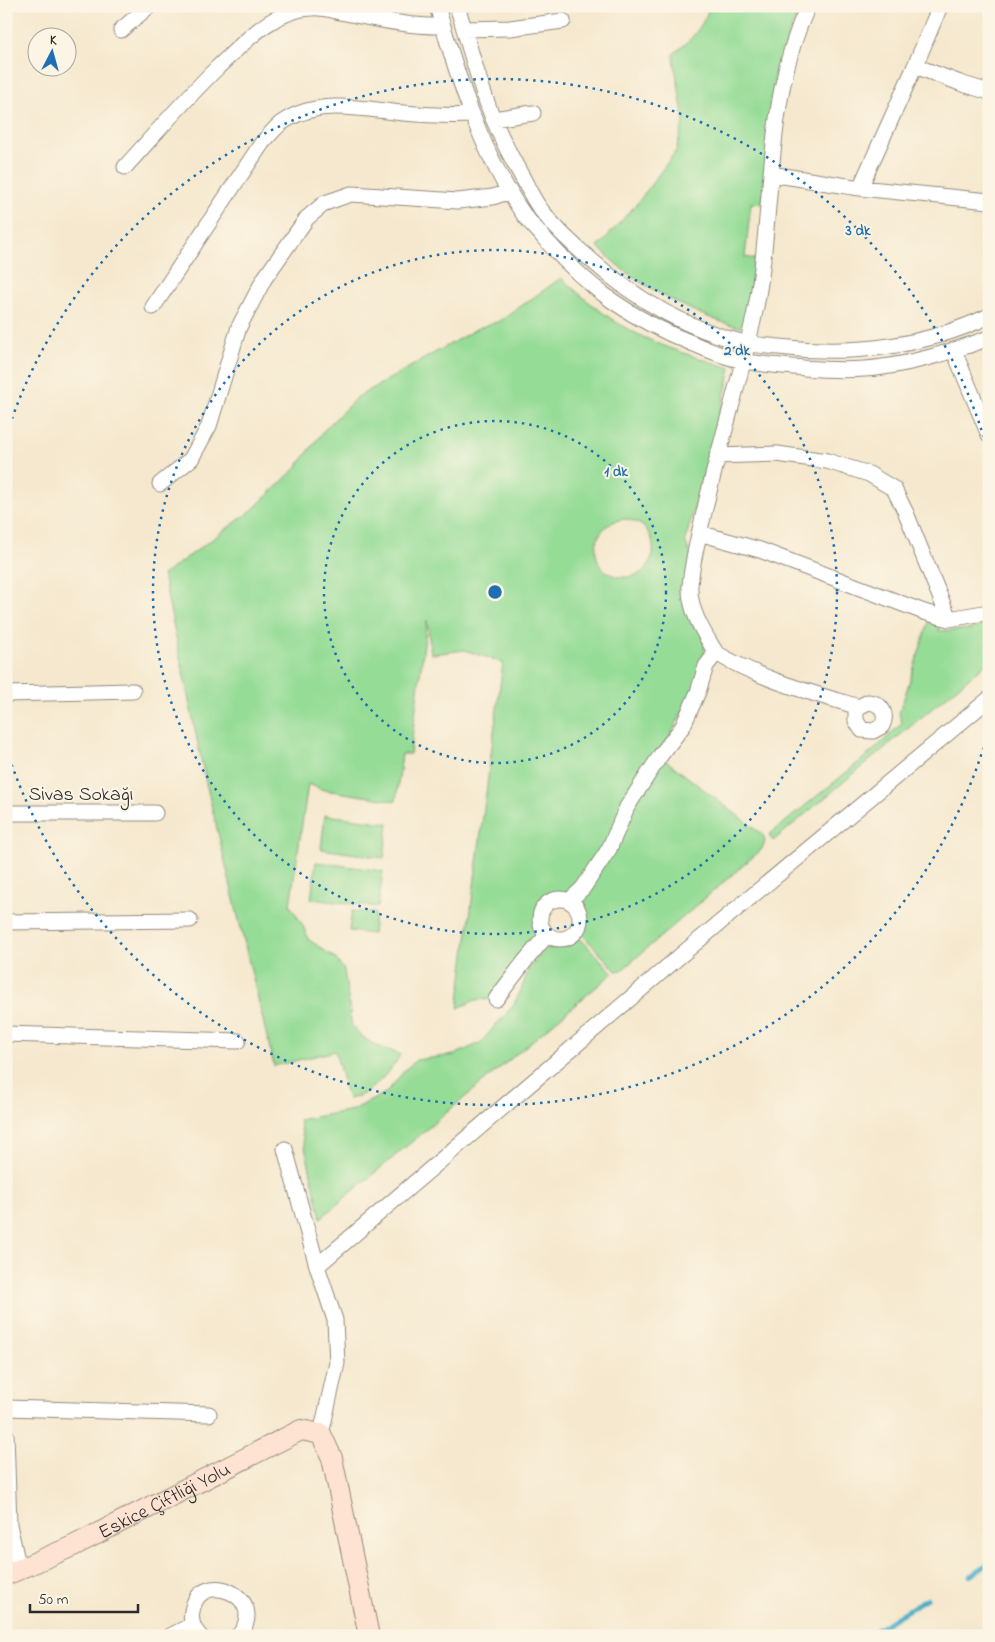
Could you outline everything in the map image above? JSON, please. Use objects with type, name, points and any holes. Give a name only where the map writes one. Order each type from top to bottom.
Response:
[{"type":"main road","name":"Eskice Çiftliği Yolu","points":[[13,1572],[73,1546],[301,1430],[321,1434]]},
{"type":"main road","points":[[321,1434],[332,1458],[369,1636]]},
{"type":"street","points":[[120,30],[148,6]]},
{"type":"street","points":[[437,6],[472,116],[510,191],[525,216],[564,260],[617,306],[673,336],[743,361],[828,370],[881,368],[920,361],[989,338]]},
{"type":"street","points":[[457,6],[480,84],[493,119],[513,162],[542,211],[568,240],[628,290],[652,306],[712,333],[747,343],[796,350],[840,351],[887,347],[967,327],[989,316]]},
{"type":"street","points":[[808,6],[791,48],[782,85],[763,259],[754,320],[717,456],[699,533],[690,588],[694,611],[703,632],[716,652],[739,666],[764,677],[859,707]]},
{"type":"street","points":[[860,188],[940,6]]},
{"type":"street","points":[[125,167],[197,87],[240,46],[263,27],[288,12],[312,8],[398,23],[443,26]]},
{"type":"street","points":[[464,29],[510,28],[563,21]]},
{"type":"street","points":[[915,66],[989,92]]},
{"type":"street","points":[[153,308],[262,143],[280,124],[300,114],[326,106],[349,106],[432,116],[472,116]]},
{"type":"street","points":[[493,119],[533,113]]},
{"type":"street","points":[[771,174],[860,188],[989,201]]},
{"type":"street","points":[[160,484],[191,458],[209,426],[239,327],[264,278],[307,218],[325,203],[351,194],[458,202],[493,197],[510,191]]},
{"type":"street","points":[[954,351],[989,434]]},
{"type":"street","points":[[717,456],[777,454],[827,461],[869,474],[894,489],[906,513],[949,619]]},
{"type":"street","points":[[699,533],[760,550],[924,612],[949,619],[989,612]]},
{"type":"street","points":[[570,901],[583,888],[609,849],[627,807],[660,756],[683,726],[698,692],[706,666],[716,652]]},
{"type":"street","points":[[6,694],[133,691]]},
{"type":"street","points":[[317,1266],[679,956],[989,699]]},
{"type":"street","name":"Sivas Sokağı","points":[[6,812],[155,813]]},
{"type":"street","points":[[556,899],[570,901],[579,911],[580,925],[577,931],[566,939],[553,938],[547,935],[540,924],[544,906],[556,899]]},
{"type":"street","points":[[6,922],[190,920]]},
{"type":"street","points":[[496,999],[547,935]]},
{"type":"street","points":[[6,1034],[238,1042]]},
{"type":"street","points":[[285,1149],[317,1266],[335,1320],[337,1363],[321,1434]]},
{"type":"street","points":[[6,1408],[209,1414]]},
{"type":"street","points":[[6,1434],[8,1525],[13,1572]]},
{"type":"street","points":[[170,1636],[196,1630],[192,1609],[196,1600],[202,1593],[218,1588],[236,1594],[246,1610],[247,1620],[238,1636]]},
{"type":"green space","points":[[710,6],[802,6],[788,35],[773,110],[762,204],[751,203],[745,257],[755,259],[746,323],[740,327],[694,311],[646,286],[621,268],[598,247],[639,201],[676,151],[684,120],[673,54],[686,44],[695,33],[703,22]]},
{"type":"green space","points":[[561,278],[601,312],[629,330],[672,349],[731,368],[685,541],[694,563],[690,588],[703,632],[706,666],[660,756],[763,835],[765,841],[762,849],[622,970],[616,971],[581,933],[584,916],[579,898],[563,899],[548,903],[540,912],[543,930],[496,999],[476,1000],[458,1008],[503,663],[465,650],[431,654],[427,620],[410,754],[402,754],[396,801],[324,790],[308,784],[290,905],[303,926],[308,939],[335,958],[344,970],[352,1026],[360,1035],[374,1045],[400,1054],[389,1070],[373,1087],[361,1095],[348,1099],[335,1051],[274,1066],[206,783],[163,575],[251,511],[296,468],[326,428],[356,398],[478,328],[500,321]],"holes":[[[624,519],[637,523],[646,530],[652,540],[651,561],[645,569],[636,575],[623,577],[611,574],[597,560],[597,539],[603,530],[612,523]]]},
{"type":"green space","points":[[929,621],[941,623],[939,631],[971,629],[989,623],[989,661],[773,841],[769,835],[874,750],[902,723],[899,714]]},
{"type":"green space","points":[[325,815],[388,823],[384,858],[321,849]]},
{"type":"green space","points":[[316,862],[383,871],[378,907],[311,899]]},
{"type":"green space","points":[[352,911],[375,913],[373,934],[349,931]]},
{"type":"green space","points":[[580,938],[613,973],[321,1218],[299,1120],[353,1110],[387,1092],[404,1071],[416,1060],[454,1055],[480,1043],[513,1006],[529,968],[545,949],[569,946]]},
{"type":"waterway","points":[[970,1576],[989,1564]]},
{"type":"waterway","points":[[867,1636],[927,1598]]}]
